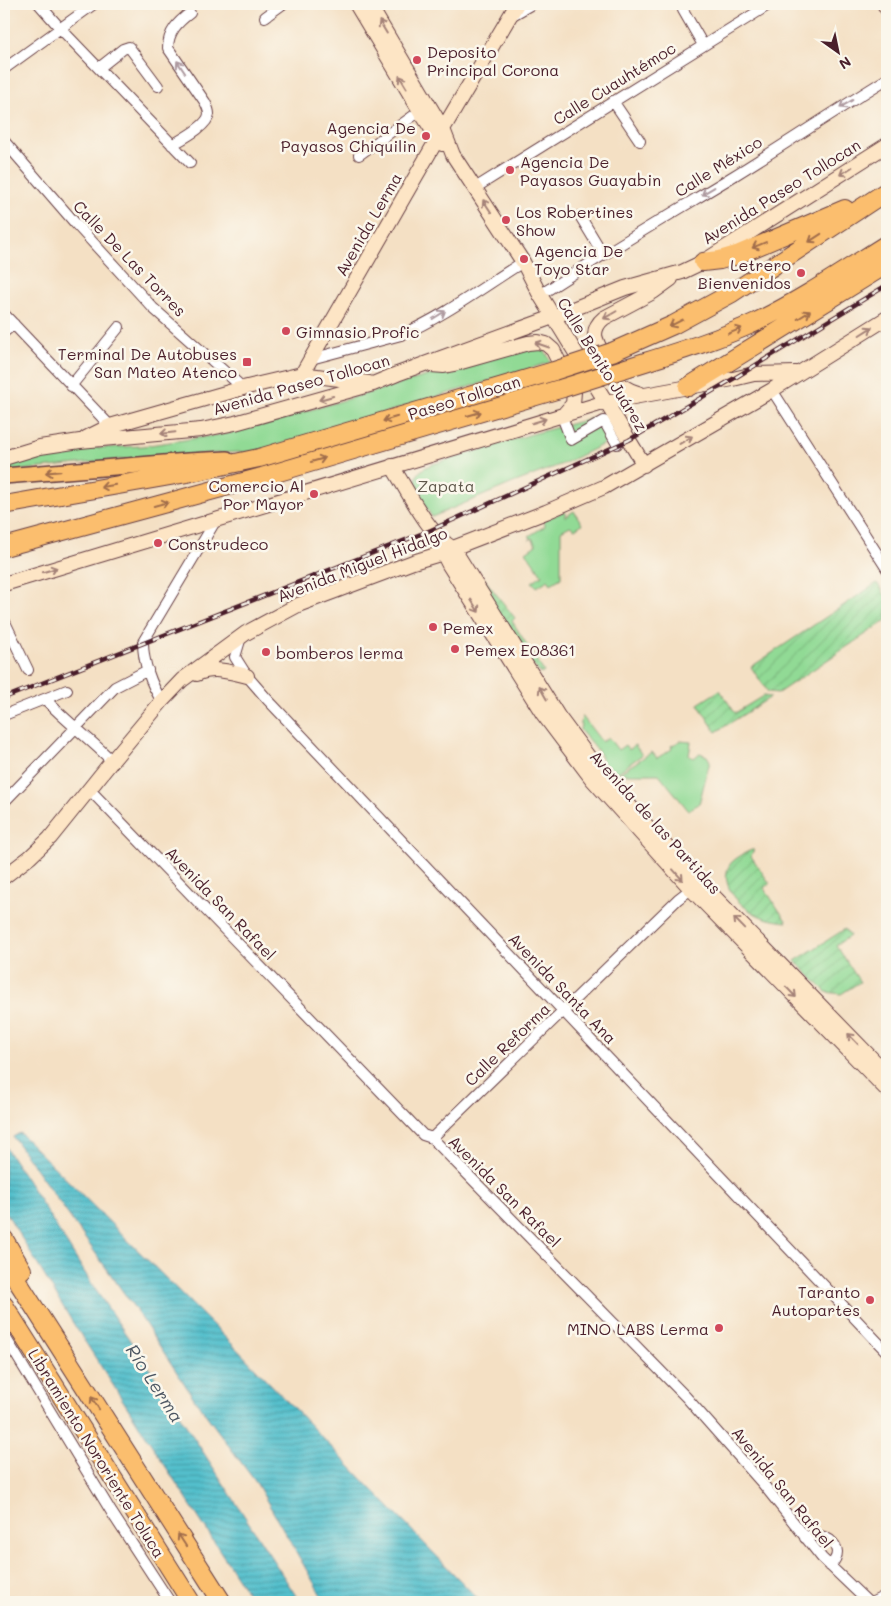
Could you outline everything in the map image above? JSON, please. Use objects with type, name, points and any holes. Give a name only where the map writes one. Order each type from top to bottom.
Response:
[{"type":"highway","points":[[703,262],[737,255],[886,192]]},
{"type":"highway","name":"Paseo Tollocan","points":[[4,506],[112,485],[193,472],[259,458],[554,371],[612,352],[673,325],[732,293],[886,192]]},
{"type":"highway","name":"Paseo Tollocan","points":[[4,547],[262,477],[563,388],[706,342],[755,322],[790,304],[887,244]]},
{"type":"highway","points":[[688,387],[887,264]]},
{"type":"highway","points":[[4,1239],[38,1303],[40,1317]]},
{"type":"highway","name":"Libramiento Nororiente Toluca","points":[[4,1260],[222,1602]]},
{"type":"highway","name":"Libramiento Nororiente Toluca","points":[[4,1305],[191,1602]]},
{"type":"main road","name":"Calle Benito Juárez","points":[[356,4],[420,111],[440,134]]},
{"type":"main road","name":"Calle Benito Juárez","points":[[369,4],[440,134],[523,262],[553,317],[644,465]]},
{"type":"main road","name":"Avenida Lerma","points":[[302,374],[517,4]]},
{"type":"main road","points":[[884,4],[887,9]]},
{"type":"main road","name":"Avenida Paseo Tollocan","points":[[4,458],[40,447],[80,441],[201,430],[235,424],[373,384],[625,288],[682,272],[703,262],[887,145]]},
{"type":"main road","points":[[642,394],[624,388],[614,377],[596,338],[597,327],[604,318],[653,292],[682,272]]},
{"type":"main road","points":[[644,465],[772,390],[887,318]]},
{"type":"main road","points":[[424,364],[444,366],[528,343],[542,343],[553,350],[574,392],[573,404],[563,414]]},
{"type":"main road","points":[[4,584],[606,402],[754,374],[797,373]]},
{"type":"main road","points":[[80,441],[110,426],[243,388],[302,374],[373,384]]},
{"type":"main road","points":[[4,476],[188,461],[259,458]]},
{"type":"main road","name":"Avenida Miguel Hidalgo","points":[[4,877],[30,857],[50,838],[162,701],[182,680],[246,632],[298,605],[546,512],[595,491],[644,465]]},
{"type":"main road","name":"Avenida de las Partidas","points":[[392,466],[431,530],[447,548],[558,716],[595,765],[647,826],[887,1074]]},
{"type":"main road","name":"Avenida de las Partidas","points":[[447,548],[449,565],[524,685],[556,732],[598,785],[691,889],[887,1090]]},
{"type":"main road","points":[[182,680],[206,670],[223,670],[247,676]]},
{"type":"street","points":[[39,4],[190,163]]},
{"type":"street","points":[[4,69],[94,4]]},
{"type":"street","points":[[266,17],[283,4]]},
{"type":"street","points":[[510,17],[532,4]]},
{"type":"street","name":"Calle Cuauhtémoc","points":[[475,188],[770,4]]},
{"type":"street","points":[[683,10],[704,45]]},
{"type":"street","points":[[172,145],[197,129],[209,116],[208,107],[168,48],[168,38],[176,26],[190,13]]},
{"type":"street","points":[[99,68],[123,49],[129,47],[158,86]]},
{"type":"street","name":"Calle México","points":[[540,295],[602,254],[728,179],[887,79]]},
{"type":"street","points":[[613,101],[640,141]]},
{"type":"street","points":[[359,155],[420,111]]},
{"type":"street","name":"Calle De Las Torres","points":[[4,141],[75,224],[153,308],[243,388]]},
{"type":"street","points":[[580,216],[602,254]]},
{"type":"street","points":[[311,359],[401,335],[428,322],[523,262]]},
{"type":"street","points":[[4,314],[122,438]]},
{"type":"street","points":[[4,332],[14,324]]},
{"type":"street","points":[[71,386],[119,327]]},
{"type":"street","points":[[772,390],[887,569]]},
{"type":"street","points":[[563,414],[571,440],[604,420],[617,444]]},
{"type":"street","points":[[162,701],[156,692],[148,670],[143,642],[216,520]]},
{"type":"street","points":[[4,620],[28,670]]},
{"type":"street","name":"Avenida Santa Ana","points":[[241,637],[235,657],[247,676],[887,1352]]},
{"type":"street","points":[[4,802],[115,687],[148,670]]},
{"type":"street","points":[[4,715],[67,690]]},
{"type":"street","points":[[45,699],[112,761]]},
{"type":"street","name":"Avenida San Rafael","points":[[89,789],[423,1135],[432,1138],[686,1397],[763,1484],[805,1538],[830,1566],[868,1602]]},
{"type":"street","name":"Calle Reforma","points":[[432,1138],[678,899],[691,889]]},
{"type":"street","points":[[4,1335],[107,1504],[170,1602]]},
{"type":"street","points":[[805,1538],[810,1534],[819,1534],[834,1544],[837,1552],[836,1559],[830,1566]]},
{"type":"street","points":[[874,1602],[886,1597]]},
{"type":"green space","points":[[530,346],[545,351],[551,362],[259,451],[143,457],[4,472],[4,464],[48,450],[143,446],[231,433]]},
{"type":"green space","name":"Zapata","points":[[596,417],[600,418],[614,439],[565,463],[432,517],[417,489],[417,476],[430,465]]},
{"type":"green space","points":[[565,511],[565,517],[574,511],[582,524],[575,529],[570,526],[561,531],[561,578],[551,584],[548,580],[537,587],[532,582],[542,575],[526,552],[536,545],[532,538],[529,540],[531,538],[529,536],[545,526],[544,520]]},
{"type":"green space","points":[[482,576],[515,618],[512,621],[544,672],[541,674],[519,650],[476,579]]},
{"type":"green space","points":[[877,583],[887,598],[887,620],[778,693],[768,692],[751,667]]},
{"type":"green space","points":[[720,690],[735,713],[763,696],[771,697],[716,732],[698,704]]},
{"type":"green space","points":[[582,716],[602,742],[608,737],[618,750],[625,745],[629,750],[635,745],[642,755],[614,775],[606,769],[598,751],[580,730]]},
{"type":"green space","points":[[680,741],[691,742],[689,756],[694,758],[700,753],[707,756],[710,761],[699,804],[688,810],[659,774],[618,774],[652,752],[657,758],[672,749],[671,746]]},
{"type":"green space","points":[[754,849],[751,856],[770,884],[764,888],[787,922],[758,915],[736,899],[731,892],[726,878],[727,870],[736,859]]},
{"type":"green space","points":[[845,929],[850,936],[836,945],[860,982],[841,994],[826,992],[795,961]]},
{"type":"water","points":[[20,1133],[230,1342],[481,1602],[325,1602],[257,1484],[195,1400],[138,1313],[13,1137]]},
{"type":"water","name":"Río Lerma","points":[[4,1145],[95,1289],[149,1368],[300,1602],[253,1602],[73,1323],[4,1209]]},
{"type":"railway","points":[[4,698],[431,530],[629,440],[887,285]]},
{"type":"place","name":"Deposito Principal Corona","points":[[417,60]]},
{"type":"place","name":"Agencia De Payasos Chiquilin","points":[[426,136]]},
{"type":"place","name":"Agencia De Payasos Guayabin","points":[[510,170]]},
{"type":"place","name":"Los Robertines Show","points":[[506,220]]},
{"type":"place","name":"Agencia De Toyo Star","points":[[524,259]]},
{"type":"place","name":"Letrero Bienvenidos","points":[[801,273]]},
{"type":"place","name":"Gimnasio Profic","points":[[286,331]]},
{"type":"place","name":"Terminal De Autobuses San Mateo Atenco","points":[[247,362]]},
{"type":"place","name":"Comercio Al Por Mayor","points":[[314,494]]},
{"type":"place","name":"Construdeco","points":[[158,543]]},
{"type":"place","name":"Pemex","points":[[433,627]]},
{"type":"place","name":"Pemex E08361","points":[[455,649]]},
{"type":"place","name":"bomberos lerma","points":[[266,652]]},
{"type":"place","name":"Taranto Autopartes","points":[[870,1300]]},
{"type":"place","name":"MINO LABS Lerma","points":[[719,1328]]}]
